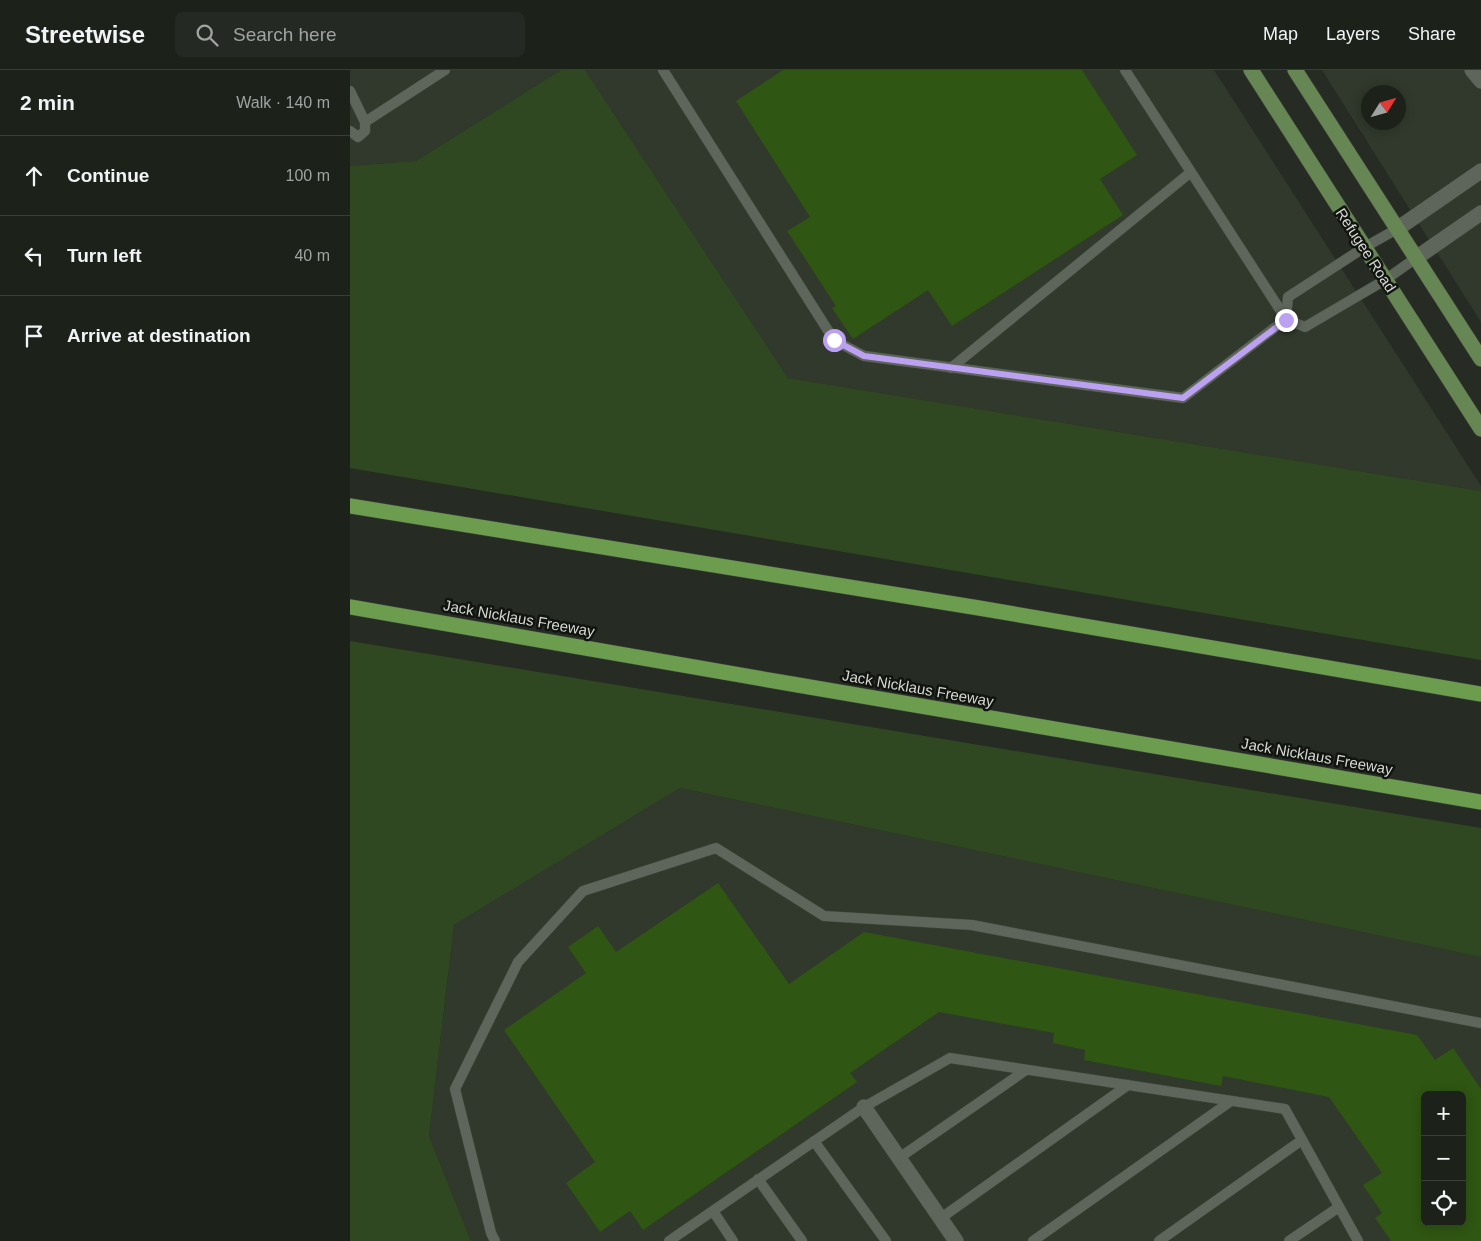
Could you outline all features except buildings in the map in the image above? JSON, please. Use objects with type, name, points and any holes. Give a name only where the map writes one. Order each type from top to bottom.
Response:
[{"type":"highway","points":[[350,506],[989,609],[1481,694]]},
{"type":"highway","name":"Jack Nicklaus Freeway","points":[[350,607],[1481,802]]},
{"type":"main road","name":"Refugee Road","points":[[1251,70],[1481,429]]},
{"type":"main road","points":[[1295,70],[1481,359]]},
{"type":"street","points":[[1472,70],[1481,81]]},
{"type":"street","points":[[1398,229],[1481,171]]},
{"type":"street","points":[[1416,258],[1481,213]]},
{"type":"street","points":[[864,1107],[956,1241]]},
{"type":"lane","points":[[365,122],[445,70]]},
{"type":"lane","points":[[663,70],[834,340],[864,356],[1183,398],[1286,320],[1288,297],[1364,248],[1398,229]]},
{"type":"lane","points":[[1125,70],[1286,320],[1306,327],[1385,280],[1416,258]]},
{"type":"lane","points":[[350,91],[365,122],[365,131],[358,138],[350,131]]},
{"type":"lane","points":[[951,368],[1191,172]]},
{"type":"lane","points":[[496,1241],[491,1233],[455,1089],[518,962],[583,891],[716,848],[824,916],[972,925],[1481,1023]]},
{"type":"lane","points":[[669,1241],[864,1107],[950,1058],[1285,1109],[1358,1241]]},
{"type":"lane","points":[[899,1158],[1026,1070]]},
{"type":"lane","points":[[940,1218],[1128,1085]]},
{"type":"lane","points":[[1033,1241],[1231,1101]]},
{"type":"lane","points":[[1159,1241],[1302,1140]]},
{"type":"lane","points":[[814,1141],[886,1241]]},
{"type":"lane","points":[[758,1179],[802,1241]]},
{"type":"lane","points":[[1289,1241],[1339,1207]]},
{"type":"lane","points":[[713,1211],[733,1241]]},
{"type":"shaded area","points":[[350,70],[561,70],[416,161],[350,166]]},
{"type":"shaded area","points":[[585,70],[1214,70],[1481,486],[1481,491],[788,378]]},
{"type":"shaded area","points":[[1322,70],[1481,70],[1481,322]]},
{"type":"shaded area","points":[[680,788],[1481,957],[1481,1241],[471,1241],[429,1136],[454,925]]},
{"type":"green space","points":[[561,70],[585,70],[788,378],[1481,491],[1481,660],[350,468],[350,166],[416,161]]},
{"type":"green space","points":[[350,641],[1481,828],[1481,957],[680,788],[454,925],[429,1136],[471,1241],[350,1241]]},
{"type":"route","points":[[834,340],[864,356],[1183,398],[1286,320]]}]
